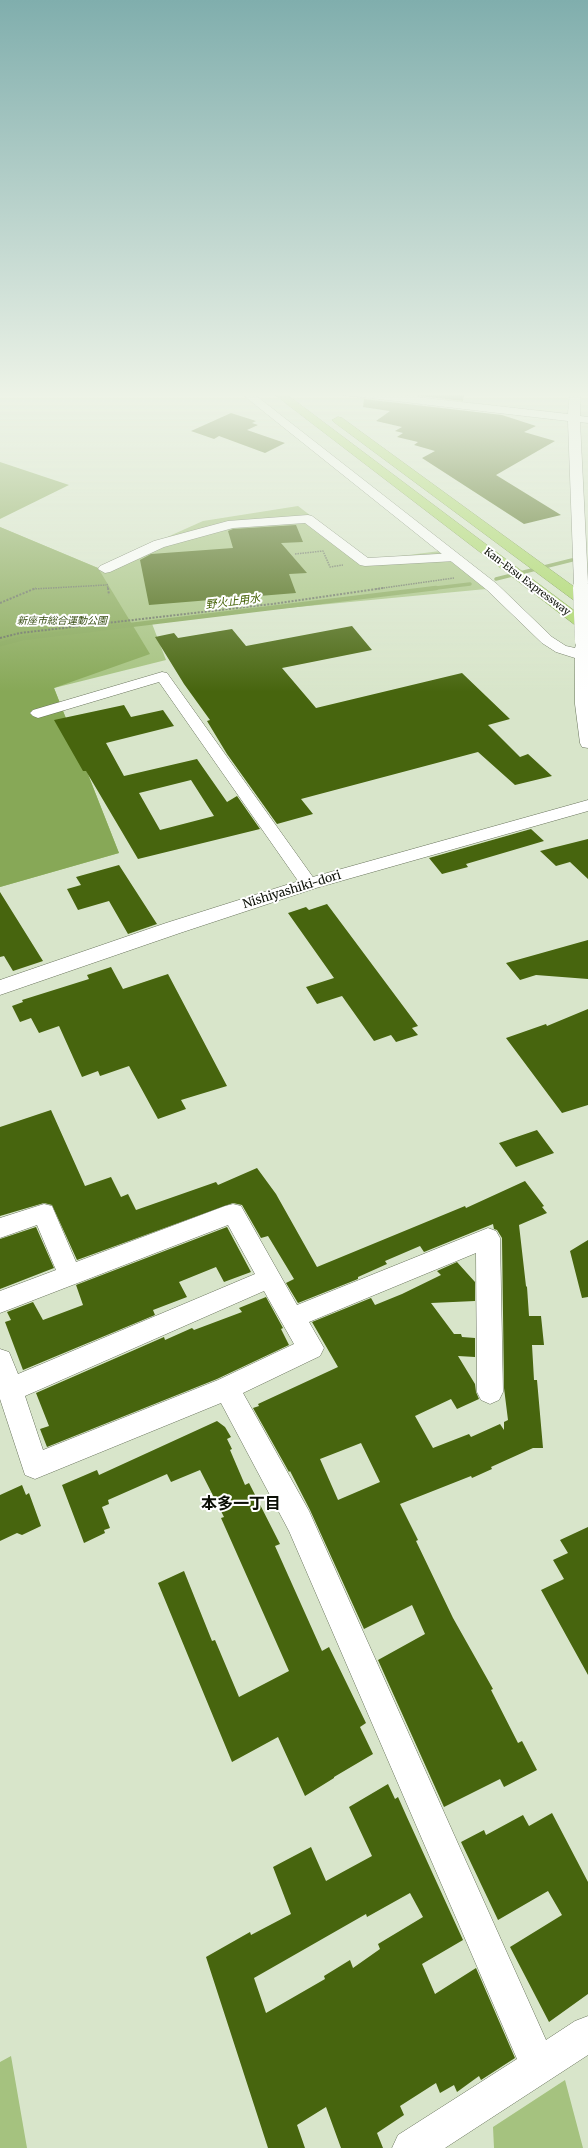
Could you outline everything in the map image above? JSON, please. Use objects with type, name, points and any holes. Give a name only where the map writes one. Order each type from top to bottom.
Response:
[{"type":"highway","name":"Kan-Etsu Expressway","points":[[399,491],[585,641]]},
{"type":"highway","name":"Kan-Etsu Expressway","points":[[435,491],[588,604]]},
{"type":"street","points":[[371,491],[492,587],[547,640],[562,649],[585,641]]},
{"type":"street","points":[[577,491],[585,641],[583,704],[588,743]]},
{"type":"street","points":[[105,569],[159,544],[232,524],[308,519],[365,562],[455,557]]},
{"type":"street","points":[[38,713],[162,676],[308,884]]},
{"type":"street","name":"Nishiyashiki-dori","points":[[0,988],[173,928],[308,884],[588,805]]},
{"type":"street","points":[[0,1228],[44,1213],[70,1276]]},
{"type":"street","points":[[0,1302],[233,1213],[292,1318],[311,1348],[227,1388],[35,1466],[0,1360]]},
{"type":"street","points":[[292,1318],[488,1238],[490,1392]]},
{"type":"street","points":[[10,1390],[270,1278]]},
{"type":"street","points":[[227,1388],[299,1521],[538,2065]]},
{"type":"street","points":[[411,2148],[588,2034]]},
{"type":"path","points":[[295,554],[323,551],[330,567],[365,562]]},
{"type":"path","points":[[0,638],[20,633],[272,604],[477,575]]},
{"type":"path","points":[[0,603],[36,588],[107,584]]},
{"type":"green space","points":[[0,491],[56,491],[0,519]]},
{"type":"green space","name":"新座市総合運動公園","points":[[298,506],[369,560],[440,551],[486,589],[151,621],[166,660],[54,688],[119,853],[0,887],[0,527],[98,568],[203,521]]},
{"type":"green space","points":[[0,527],[98,568],[150,654],[54,688],[119,853],[0,887]]},
{"type":"green space","points":[[11,2056],[27,2148],[0,2148],[0,2062]]},
{"type":"green space","points":[[565,2080],[583,2148],[494,2148],[493,2127]]},
{"type":"building","points":[[473,491],[522,491],[561,515],[524,524]]},
{"type":"building","points":[[296,525],[303,542],[281,543],[307,573],[289,574],[296,593],[149,605],[140,560],[151,554],[233,548],[228,531],[233,529]]},
{"type":"building","points":[[352,626],[372,650],[282,668],[316,708],[462,673],[510,719],[488,725],[520,757],[528,754],[552,776],[515,785],[478,752],[301,799],[313,814],[277,824],[227,754],[207,721],[210,720],[184,684],[155,637],[174,633],[178,638],[232,629],[246,646]]},
{"type":"building","points":[[124,705],[131,717],[163,710],[174,726],[106,743],[124,776],[197,759],[227,802],[237,796],[260,829],[138,859],[86,771],[83,771],[54,720]],"holes":[[[191,780],[214,816],[160,830],[139,793]]]},
{"type":"building","points":[[531,829],[544,841],[466,864],[468,867],[442,874],[429,858]]},
{"type":"building","points":[[588,839],[588,879],[570,862],[556,866],[540,851]]},
{"type":"building","points":[[119,865],[157,924],[128,934],[109,901],[78,910],[67,889],[81,885],[76,877]]},
{"type":"building","points":[[0,892],[43,961],[13,971],[4,956],[0,957]]},
{"type":"building","points":[[327,904],[418,1026],[412,1028],[418,1035],[396,1042],[391,1035],[374,1041],[342,996],[317,1004],[306,987],[334,978],[288,913],[306,907],[309,910]]},
{"type":"building","points":[[588,940],[588,979],[536,975],[520,980],[506,963]]},
{"type":"building","points":[[111,967],[123,989],[168,974],[227,1086],[181,1100],[186,1109],[158,1119],[129,1066],[100,1076],[98,1071],[82,1077],[59,1026],[39,1033],[31,1018],[20,1022],[12,1006],[23,1002],[22,1000],[89,979],[87,975]]},
{"type":"building","points":[[588,1009],[588,1105],[562,1113],[506,1038],[546,1024],[547,1026]]},
{"type":"building","points":[[51,1110],[85,1186],[111,1177],[121,1197],[128,1194],[136,1210],[216,1182],[218,1185],[257,1168],[276,1194],[317,1267],[465,1206],[466,1208],[525,1181],[544,1206],[542,1207],[547,1213],[519,1225],[529,1316],[541,1316],[544,1345],[532,1345],[534,1380],[537,1380],[543,1448],[533,1448],[491,1467],[492,1469],[472,1478],[471,1476],[400,1504],[453,1618],[493,1689],[491,1690],[518,1743],[522,1741],[537,1770],[504,1787],[500,1779],[444,1807],[378,1660],[425,1634],[412,1605],[364,1629],[310,1510],[290,1471],[289,1472],[253,1408],[259,1406],[258,1404],[338,1367],[312,1322],[371,1298],[375,1305],[402,1294],[441,1275],[437,1271],[457,1262],[475,1282],[475,1301],[431,1303],[454,1334],[461,1334],[462,1337],[475,1338],[475,1357],[458,1356],[475,1384],[479,1399],[457,1409],[451,1399],[415,1416],[433,1448],[469,1434],[471,1437],[500,1424],[504,1430],[504,1422],[508,1420],[504,1388],[502,1238],[497,1230],[494,1229],[493,1224],[424,1252],[420,1246],[385,1261],[387,1264],[358,1277],[358,1279],[298,1303],[286,1283],[294,1279],[268,1236],[261,1238],[242,1205],[233,1203],[77,1260],[52,1205],[44,1203],[0,1216],[0,1127]],"holes":[[[361,1443],[380,1482],[338,1500],[320,1459]]]},
{"type":"building","points":[[537,1130],[554,1153],[516,1167],[499,1143]]},
{"type":"building","points":[[36,1227],[54,1268],[0,1289],[0,1239]]},
{"type":"building","points":[[227,1227],[251,1272],[224,1282],[216,1267],[179,1282],[187,1297],[153,1310],[155,1315],[23,1370],[5,1322],[11,1320],[7,1312],[33,1302],[43,1320],[83,1305],[76,1285]]},
{"type":"building","points":[[588,1240],[588,1297],[582,1298],[570,1251]]},
{"type":"building","points":[[266,1297],[283,1328],[281,1329],[289,1345],[217,1379],[47,1447],[40,1429],[49,1426],[36,1393],[164,1337],[165,1340],[192,1328],[194,1330],[242,1312],[239,1308]]},
{"type":"building","points":[[217,1421],[225,1427],[231,1437],[227,1439],[232,1449],[230,1450],[245,1485],[249,1483],[280,1544],[275,1546],[322,1651],[329,1647],[366,1723],[360,1727],[373,1754],[305,1796],[278,1737],[232,1762],[158,1583],[184,1571],[212,1641],[215,1640],[239,1697],[289,1671],[221,1518],[224,1517],[200,1470],[171,1482],[167,1474],[108,1500],[109,1504],[102,1507],[110,1528],[104,1530],[105,1533],[84,1543],[62,1485],[97,1470],[99,1475]]},
{"type":"building","points":[[22,1485],[26,1495],[29,1493],[41,1526],[22,1535],[17,1533],[0,1541],[0,1495]]},
{"type":"building","points":[[588,1527],[588,1675],[541,1590],[564,1579],[553,1560],[568,1553],[560,1540]]},
{"type":"building","points":[[388,1784],[395,1799],[398,1797],[463,1940],[422,1964],[435,1994],[476,1968],[515,2058],[481,2080],[479,2076],[457,2092],[454,2085],[440,2093],[436,2083],[400,2106],[404,2115],[377,2133],[383,2148],[341,2148],[326,2107],[297,2125],[305,2148],[268,2148],[206,1957],[250,1932],[251,1935],[291,1914],[273,1867],[311,1847],[326,1881],[372,1856],[349,1807]],"holes":[[[410,1893],[423,1917],[378,1944],[380,1949],[353,1968],[350,1960],[324,1976],[325,1979],[266,2013],[254,1978],[366,1914],[367,1917]]]},
{"type":"building","points":[[552,1813],[588,1882],[588,1994],[549,2022],[510,1947],[562,1915],[548,1891],[498,1920],[461,1842],[484,1830],[486,1835],[523,1815],[529,1826]]},
{"type":"waterway","name":"野火止用水","points":[[496,579],[572,560]]},
{"type":"waterway","name":"野火止用水","points":[[428,589],[470,584]]},
{"type":"waterway","name":"野火止用水","points":[[0,644],[23,638],[436,588]]},
{"type":"district","name":"本多一丁目","points":[[241,1504]]}]
